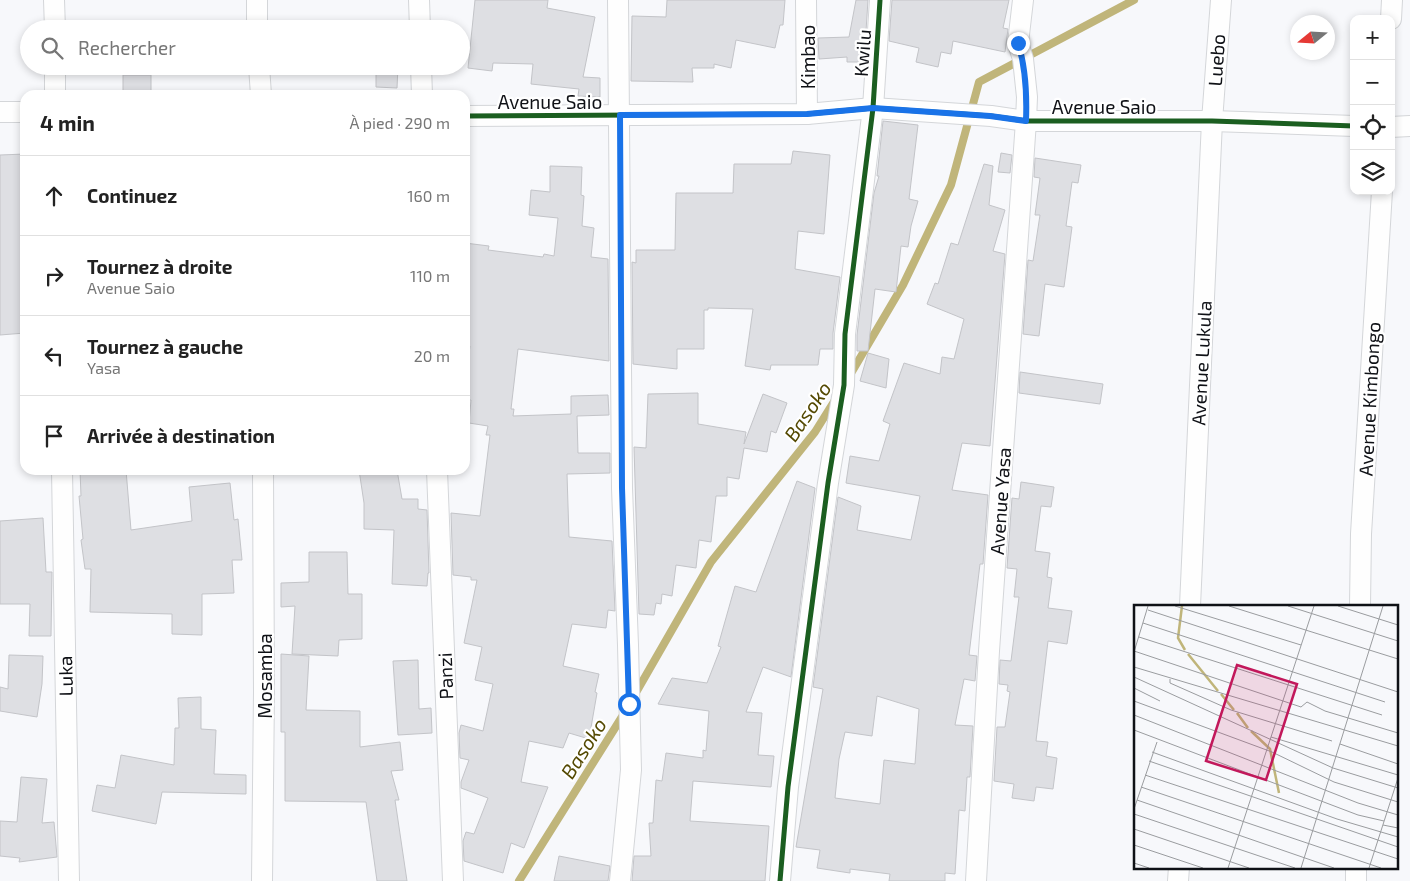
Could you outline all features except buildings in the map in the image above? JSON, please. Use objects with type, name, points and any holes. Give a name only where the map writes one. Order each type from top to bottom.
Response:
[{"type":"street","points":[[54,0],[54,20]]},
{"type":"street","points":[[257,0],[257,20]]},
{"type":"street","points":[[419,0],[420,20]]},
{"type":"street","points":[[618,0],[622,488],[628,645],[630,770],[620,881]]},
{"type":"street","name":"Kimbao","points":[[806,0],[807,114]]},
{"type":"street","name":"Kwilu","points":[[780,881],[792,758],[828,483],[844,385],[846,334],[873,108],[880,0]]},
{"type":"street","points":[[1024,0],[1018,43],[1023,59],[1027,97],[1026,121]]},
{"type":"street","name":"Luebo","points":[[1212,121],[1221,0]]},
{"type":"street","points":[[1391,15],[1392,0]]},
{"type":"street","points":[[55,75],[55,90]]},
{"type":"street","points":[[260,75],[261,90]]},
{"type":"street","points":[[421,75],[422,90]]},
{"type":"street","name":"Avenue Saio","points":[[470,116],[807,114],[873,108],[990,116],[1026,121],[1212,121],[1350,126]]},
{"type":"street","points":[[0,112],[20,112]]},
{"type":"street","name":"Avenue Yasa","points":[[976,881],[990,641],[1026,121]]},
{"type":"street","name":"Avenue Lukula","points":[[1190,605],[1212,121]]},
{"type":"street","points":[[1395,126],[1410,126]]},
{"type":"street","name":"Avenue Kimbongo","points":[[1360,605],[1362,514],[1382,195]]},
{"type":"street","name":"Luka","points":[[62,475],[69,881]]},
{"type":"street","name":"Mosamba","points":[[262,881],[264,692],[263,475]]},
{"type":"street","name":"Panzi","points":[[437,475],[454,881]]},
{"type":"street","points":[[1178,881],[1179,868]]},
{"type":"street","points":[[1356,868],[1356,881]]},
{"type":"waterway","name":"Basoko","points":[[850,375],[903,285],[951,185],[979,82],[1134,0]]},
{"type":"waterway","name":"Basoko","points":[[634,696],[711,562],[815,432],[835,400]]},
{"type":"waterway","name":"Basoko","points":[[519,881],[625,712]]},
{"type":"cycle path","points":[[780,881],[788,787],[828,483],[844,385],[845,334],[873,108],[880,0]]},
{"type":"cycle path","points":[[470,116],[807,114],[873,108],[991,116],[1026,121],[1212,121],[1350,126]]},
{"type":"route","points":[[629,704],[622,488],[620,115],[807,114],[873,108],[990,116],[1026,121],[1027,97],[1023,59],[1018,43]]}]
